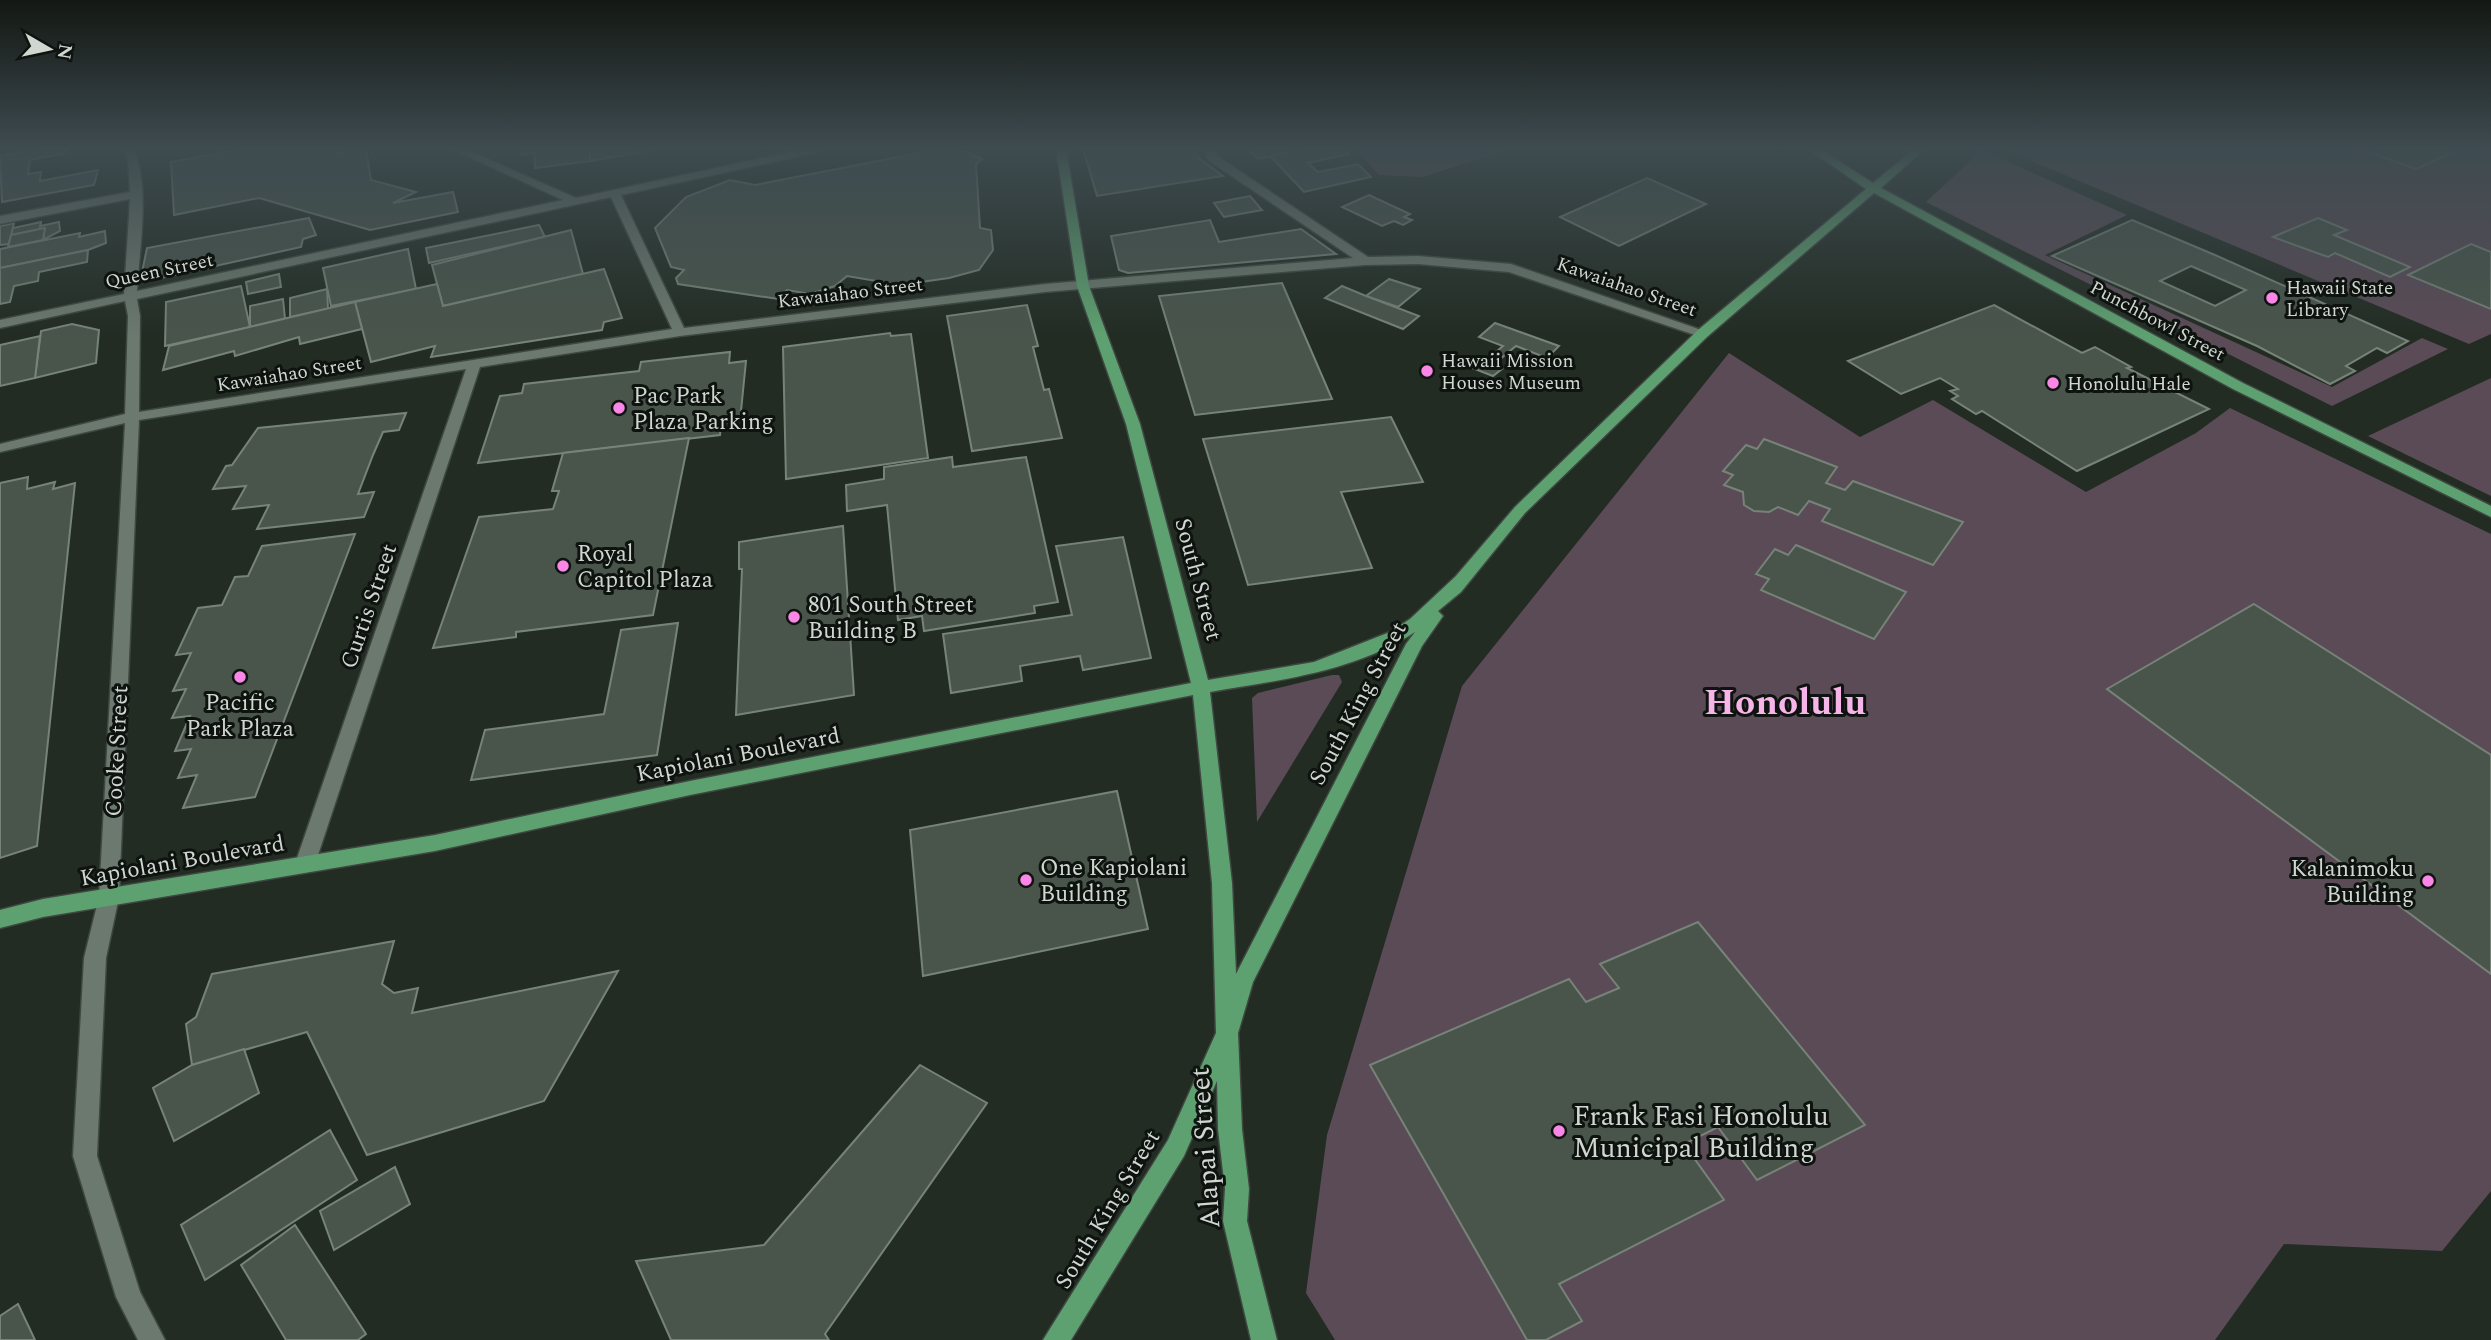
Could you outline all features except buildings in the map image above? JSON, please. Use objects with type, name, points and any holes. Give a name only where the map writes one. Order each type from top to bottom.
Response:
[{"type":"main road","name":"South Street","points":[[1070,212],[1083,286],[1133,424],[1201,687],[1222,883],[1227,1032]]},
{"type":"main road","name":"South King Street","points":[[1056,1340],[1176,1148],[1227,1032],[1242,981],[1415,643],[1461,580],[1520,510],[1703,332],[1845,212]]},
{"type":"main road","name":"Punchbowl Street","points":[[1916,212],[2238,386],[2491,512]]},
{"type":"main road","name":"Kapiolani Boulevard","points":[[0,919],[109,897],[435,843],[690,788],[1201,687],[1284,676],[1351,656],[1396,636],[1416,623],[1461,580]]},
{"type":"main road","name":"Alapai Street","points":[[1227,1032],[1230,1129],[1237,1189],[1235,1222],[1264,1340]]},
{"type":"street","points":[[0,220],[44,212]]},
{"type":"street","name":"Cooke Street","points":[[135,212],[130,296],[134,316],[132,416],[109,897],[95,958],[85,1156],[129,1297],[152,1340]]},
{"type":"street","name":"Queen Street","points":[[0,324],[519,212]]},
{"type":"street","points":[[624,212],[680,332]]},
{"type":"street","points":[[1292,212],[1365,261]]},
{"type":"street","name":"Kawaiahao Street","points":[[0,449],[132,416],[680,332],[1045,288],[1365,261],[1419,260],[1511,268],[1703,332]]},
{"type":"street","name":"Curtis Street","points":[[305,864],[475,363]]},
{"type":"shaded area","points":[[1945,212],[2119,212],[2127,215],[2045,255],[2332,387],[2422,338],[2448,349],[2332,406]]},
{"type":"shaded area","points":[[2152,212],[2491,212],[2491,334],[2469,344]]},
{"type":"shaded area","points":[[1729,353],[1860,437],[1933,400],[2086,492],[2196,433],[2230,408],[2491,534],[2491,1191],[2442,1251],[2284,1244],[2215,1340],[1335,1340],[1306,1293],[1327,1135],[1462,686]]},
{"type":"shaded area","points":[[2491,378],[2491,496],[2368,436]]},
{"type":"shaded area","points":[[1339,675],[1342,682],[1257,822],[1252,698],[1258,693]]},
{"type":"place","name":"Hawaii State Library","points":[[2272,298]]},
{"type":"place","name":"Hawaii Mission Houses Museum","points":[[1427,371]]},
{"type":"place","name":"Honolulu Hale","points":[[2053,383]]},
{"type":"place","name":"Pac Park Plaza Parking","points":[[619,408]]},
{"type":"place","name":"Royal Capitol Plaza","points":[[563,566]]},
{"type":"place","name":"801 South Street Building B","points":[[794,617]]},
{"type":"place","name":"Pacific Park Plaza","points":[[240,677]]},
{"type":"place","name":"One Kapiolani Building","points":[[1026,880]]},
{"type":"place","name":"Kalanimoku Building","points":[[2428,881]]},
{"type":"place","name":"Frank Fasi Honolulu Municipal Building","points":[[1559,1131]]},
{"type":"district","name":"Honolulu","points":[[1785,701]]}]
